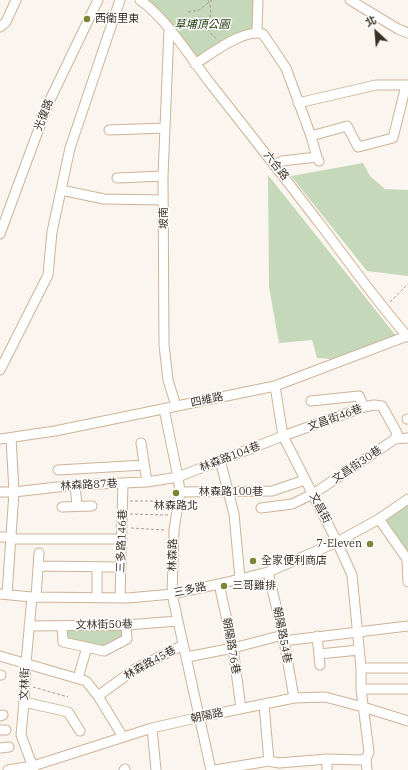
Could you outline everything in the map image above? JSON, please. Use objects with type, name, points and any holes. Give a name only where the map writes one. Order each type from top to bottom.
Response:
[{"type":"street","points":[[0,27],[6,22],[16,0]]},
{"type":"street","name":"光復路","points":[[0,234],[48,104],[98,0]]},
{"type":"street","points":[[0,370],[48,275],[52,232],[70,148],[120,0]]},
{"type":"street","name":"六合路","points":[[140,0],[149,6],[169,29],[275,165],[383,308],[407,336]]},
{"type":"street","points":[[257,32],[258,0]]},
{"type":"street","points":[[350,0],[398,29],[408,33]]},
{"type":"street","name":"坡南","points":[[169,29],[163,176],[164,345],[168,380],[176,406]]},
{"type":"street","points":[[195,64],[225,45],[251,33],[257,32],[262,34],[286,68],[318,159],[282,161],[275,165]]},
{"type":"street","points":[[298,103],[376,85],[407,84],[393,138],[358,147],[347,126],[311,136]]},
{"type":"street","points":[[109,130],[165,128]]},
{"type":"street","points":[[117,178],[163,176]]},
{"type":"street","points":[[61,190],[104,199],[163,200]]},
{"type":"street","name":"四維路","points":[[0,439],[56,432],[275,386],[407,336]]},
{"type":"street","name":"文昌街","points":[[275,386],[283,436],[337,542],[352,575],[361,668],[361,689],[369,752],[366,759],[367,770]]},
{"type":"street","points":[[312,401],[359,396],[364,407]]},
{"type":"street","name":"文昌街46巷","points":[[283,436],[364,407],[374,405],[382,406],[396,436]]},
{"type":"street","name":"林森路","points":[[164,409],[178,477],[179,496],[174,530],[172,594],[211,770]]},
{"type":"street","name":"林森路104巷","points":[[178,477],[283,436]]},
{"type":"street","points":[[396,436],[407,439]]},
{"type":"street","name":"文昌街30巷","points":[[261,508],[292,504],[313,494],[396,436]]},
{"type":"street","points":[[3,594],[5,538],[14,492],[11,438]]},
{"type":"street","points":[[141,443],[147,482]]},
{"type":"street","points":[[220,460],[234,514],[240,579]]},
{"type":"street","points":[[58,470],[144,465]]},
{"type":"street","name":"三多路146巷","points":[[120,466],[124,500],[120,598]]},
{"type":"street","name":"林森路87巷","points":[[0,492],[14,492],[75,485],[147,482],[178,477]]},
{"type":"street","name":"林森路100巷","points":[[179,496],[228,491],[272,491],[305,480]]},
{"type":"street","points":[[75,485],[77,506]]},
{"type":"street","name":"三多路","points":[[3,594],[34,597],[120,598],[172,594],[219,584],[268,572],[337,542],[379,519],[408,499]]},
{"type":"street","points":[[62,507],[92,506]]},
{"type":"street","points":[[379,519],[407,559],[408,582]]},
{"type":"street","points":[[5,538],[122,539]]},
{"type":"street","name":"文林街","points":[[32,769],[21,735],[29,626],[39,553]]},
{"type":"street","points":[[38,566],[121,567]]},
{"type":"street","points":[[97,566],[97,598]]},
{"type":"street","name":"朝陽路54巷","points":[[268,572],[283,638],[294,698]]},
{"type":"street","name":"朝陽路76巷","points":[[219,584],[233,648],[241,709]]},
{"type":"street","name":"文林街50巷","points":[[29,626],[126,625],[178,621]]},
{"type":"street","points":[[62,626],[63,642],[104,651],[127,639],[126,625]]},
{"type":"street","points":[[187,657],[283,638],[358,633],[408,626]]},
{"type":"street","points":[[317,636],[320,665]]},
{"type":"street","name":"林森路45巷","points":[[98,696],[135,669],[183,644]]},
{"type":"street","points":[[78,678],[87,648]]},
{"type":"street","points":[[319,654],[359,650]]},
{"type":"street","points":[[0,656],[86,681],[98,696],[123,737]]},
{"type":"street","points":[[361,668],[408,668]]},
{"type":"street","points":[[361,689],[408,689]]},
{"type":"street","name":"朝陽路","points":[[8,770],[32,769],[152,728],[294,698],[325,698],[363,707],[408,721]]},
{"type":"street","points":[[24,702],[68,712],[80,731]]},
{"type":"street","points":[[264,705],[269,761]]},
{"type":"street","points":[[152,728],[156,770]]},
{"type":"street","points":[[215,770],[269,761],[279,763],[366,759]]},
{"type":"street","points":[[326,760],[327,770]]},
{"type":"path","points":[[208,0],[211,13],[207,28],[212,35],[225,45]]},
{"type":"path","points":[[188,12],[199,10],[212,0]]},
{"type":"path","points":[[383,308],[408,284]]},
{"type":"path","points":[[124,500],[179,496]]},
{"type":"path","points":[[123,514],[177,516]]},
{"type":"path","points":[[122,528],[174,530]]},
{"type":"path","points":[[25,685],[68,697]]},
{"type":"green space","name":"草埔頂公園","points":[[148,0],[256,0],[256,28],[236,33],[198,57],[162,13]]},
{"type":"green space","points":[[363,163],[370,176],[385,189],[408,190],[408,276],[367,271],[291,176]]},
{"type":"green space","points":[[268,175],[397,337],[332,359],[317,358],[312,340],[279,343],[269,287]]},
{"type":"green space","points":[[408,505],[408,556],[384,522]]},
{"type":"green space","points":[[65,628],[124,628],[125,638],[104,649],[66,640]]},
{"type":"place","name":"西衛里東","points":[[87,19]]},
{"type":"place","name":"林森路北","points":[[176,493]]},
{"type":"place","name":"7-Eleven","points":[[370,544]]},
{"type":"place","name":"全家便利商店","points":[[253,561]]},
{"type":"place","name":"三哥雞排","points":[[224,586]]}]
